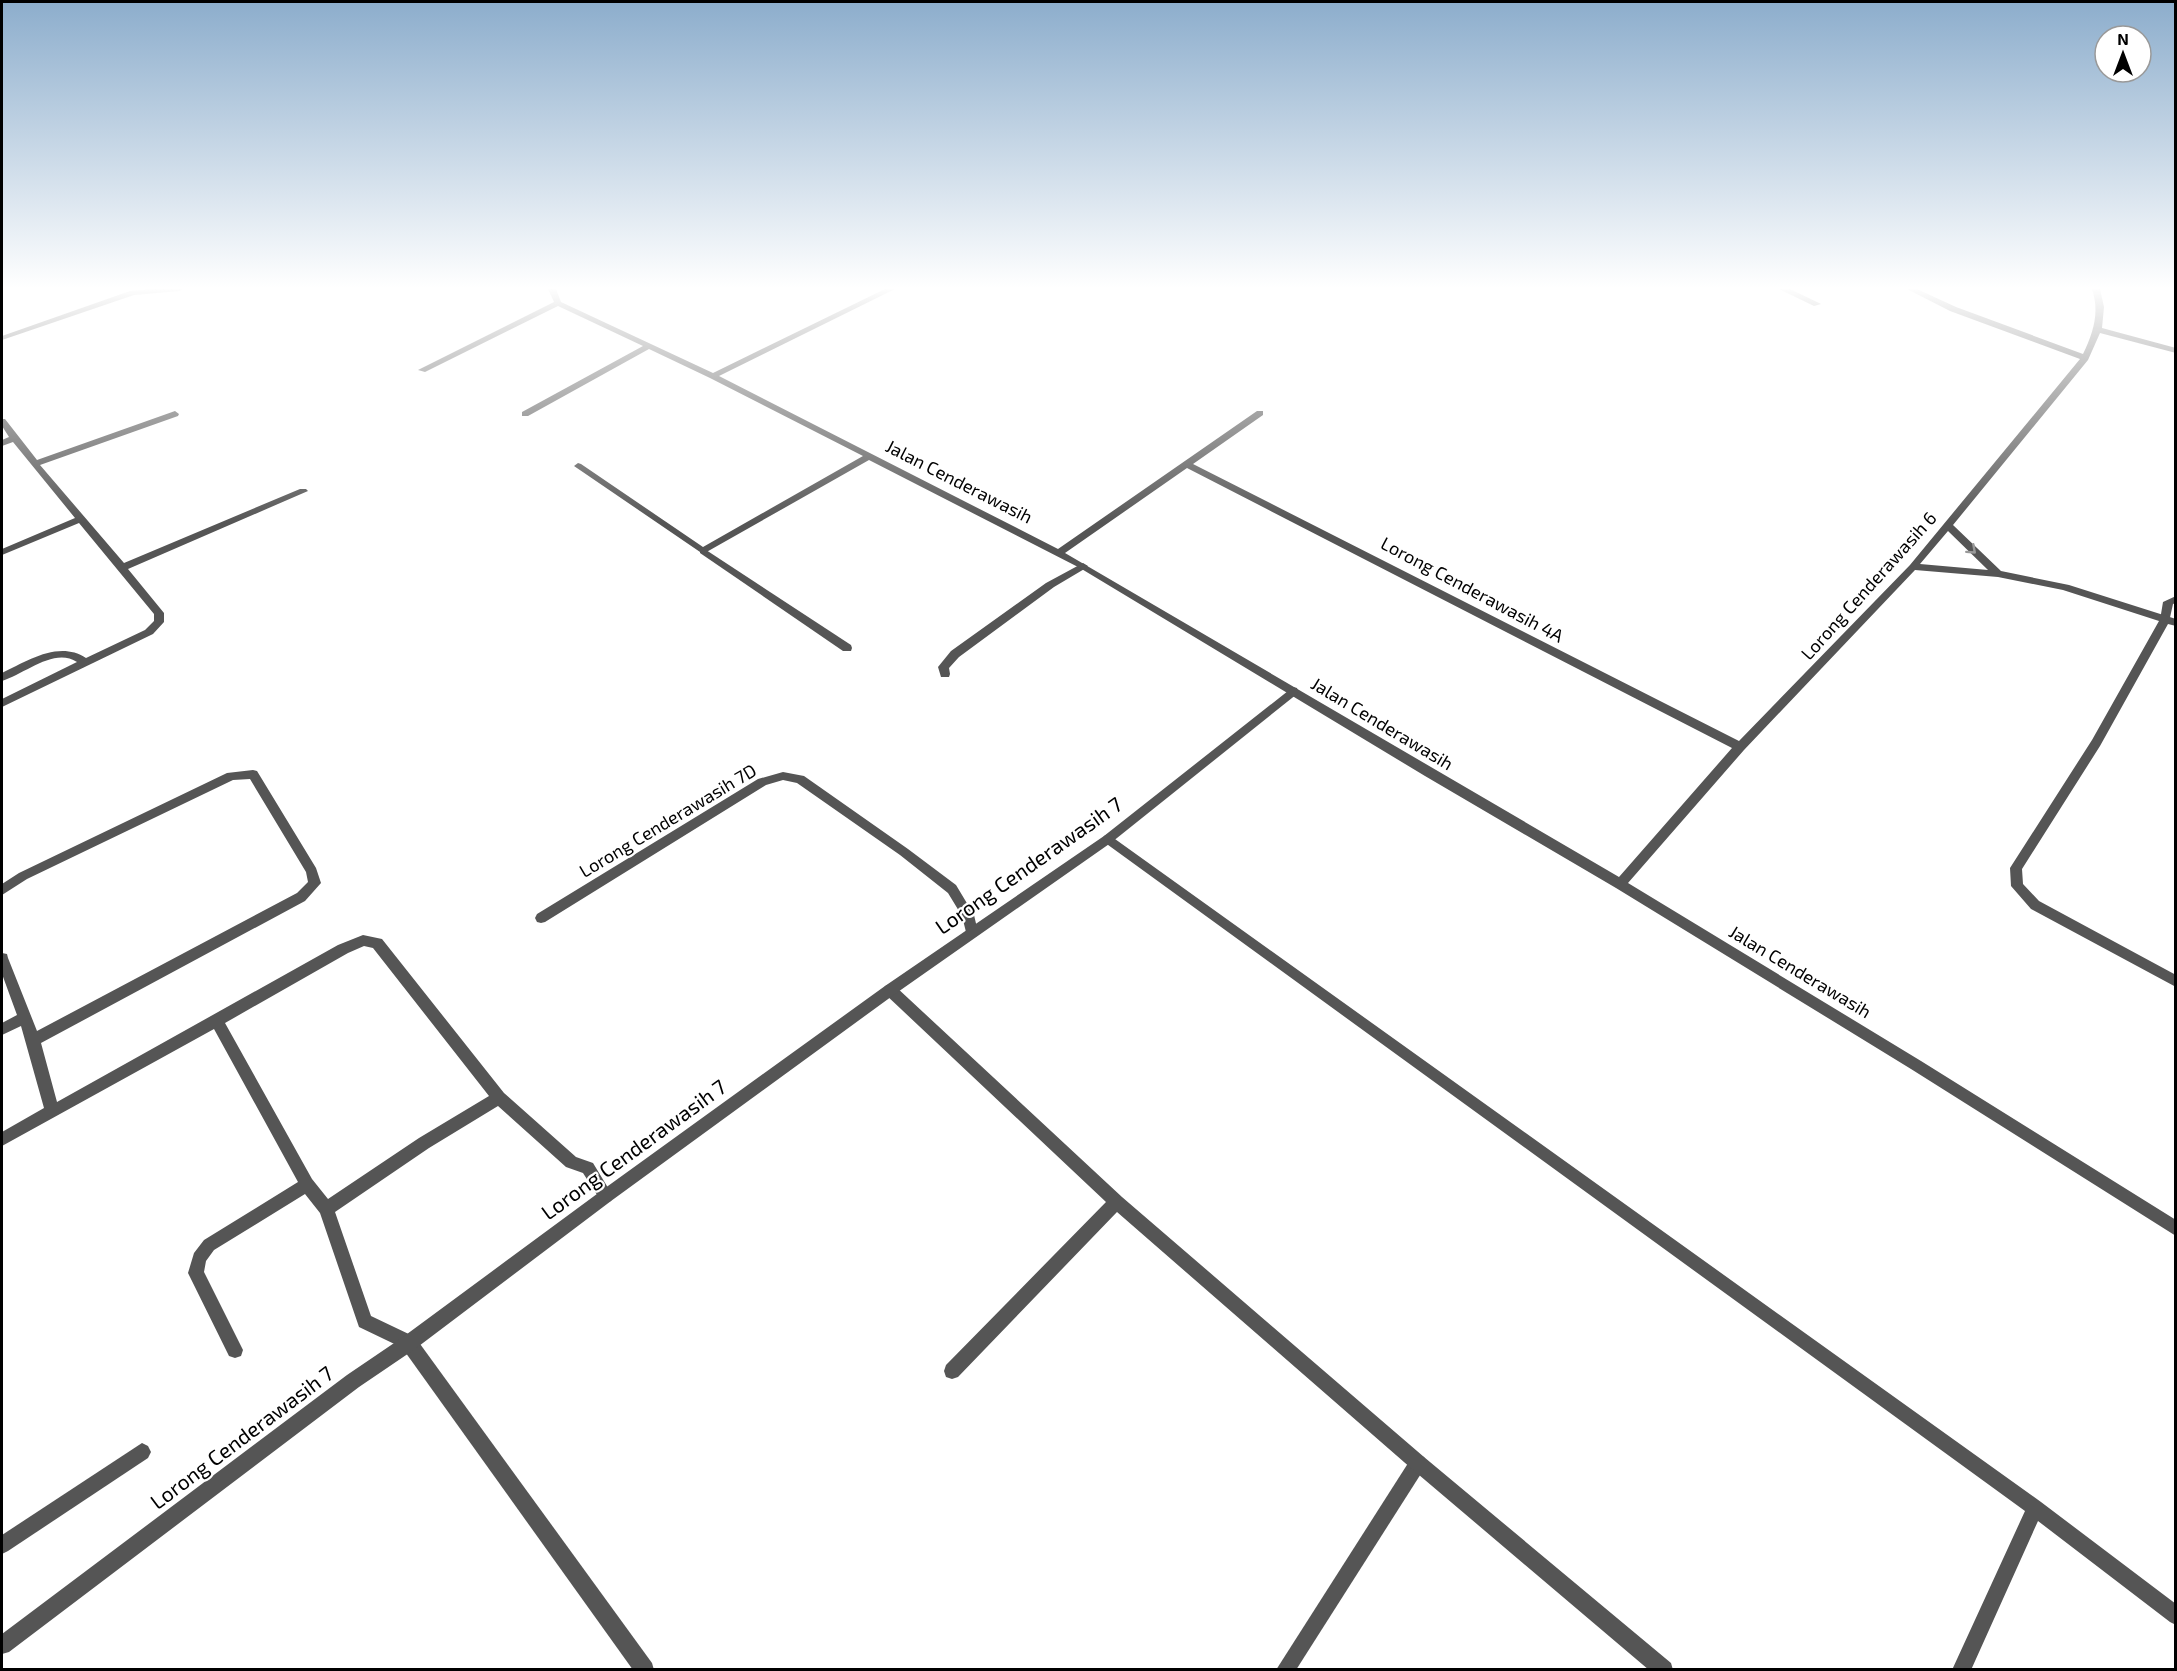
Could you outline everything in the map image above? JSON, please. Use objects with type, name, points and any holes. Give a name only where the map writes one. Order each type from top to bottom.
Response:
[{"type":"street","points":[[422,370],[428,367]]},
{"type":"street","points":[[525,414],[611,367]]},
{"type":"street","name":"Jalan Cenderawasih","points":[[693,367],[1083,566],[1429,773],[1620,884],[1916,1065],[2175,1229]]},
{"type":"street","points":[[712,376],[731,367]]},
{"type":"street","name":"Lorong Cenderawasih 6","points":[[1620,884],[1740,747],[1912,567],[2078,367]]},
{"type":"street","points":[[1059,553],[1260,413]]},
{"type":"street","points":[[36,463],[175,414]]},
{"type":"street","points":[[2,421],[79,520],[123,567],[159,613],[159,622],[149,632],[2,703]]},
{"type":"street","points":[[2,443],[14,438]]},
{"type":"street","points":[[704,550],[868,457]]},
{"type":"street","name":"Lorong Cenderawasih 4A","points":[[1187,464],[1740,747]]},
{"type":"street","points":[[578,466],[847,648]]},
{"type":"street","points":[[123,567],[303,490]]},
{"type":"street","points":[[2,552],[79,520]]},
{"type":"street","points":[[1947,525],[1998,574]]},
{"type":"street","points":[[945,674],[943,667],[955,654],[1050,585],[1083,566]]},
{"type":"street","points":[[1912,567],[1998,574],[2065,587],[2170,622]]},
{"type":"street","points":[[2175,599],[2168,602],[2170,622],[2016,868],[2016,886],[2035,905],[2175,982]]},
{"type":"street","points":[[2,677],[45,659],[64,654],[75,656],[86,663]]},
{"type":"street","name":"Lorong Cenderawasih 7","points":[[2,1645],[353,1381],[409,1343],[606,1196],[890,990],[1108,839],[1293,691]]},
{"type":"street","points":[[2,890],[23,876],[231,776],[253,774],[312,871],[315,883],[301,897],[33,1040]]},
{"type":"street","name":"Lorong Cenderawasih 7D","points":[[541,918],[762,782],[783,776],[800,779],[904,852],[952,889],[968,915],[972,932]]},
{"type":"street","points":[[1108,839],[2035,1508],[2175,1616]]},
{"type":"street","points":[[2,1139],[363,940],[376,943],[499,1098],[570,1162],[588,1168],[606,1196]]},
{"type":"street","points":[[2,958],[33,1040],[52,1111]]},
{"type":"street","points":[[890,990],[1117,1202],[1418,1463],[1664,1670]]},
{"type":"street","points":[[2,1029],[25,1018]]},
{"type":"street","points":[[217,1021],[307,1184],[326,1209],[364,1321],[409,1343],[645,1670]]},
{"type":"street","points":[[326,1209],[424,1143],[499,1098]]},
{"type":"street","points":[[235,1350],[196,1273],[198,1258],[208,1245],[307,1184]]},
{"type":"street","points":[[952,1371],[1117,1202]]},
{"type":"street","points":[[2,1545],[142,1452]]},
{"type":"street","points":[[1286,1670],[1418,1463]]},
{"type":"street","points":[[1961,1670],[2035,1508]]}]
